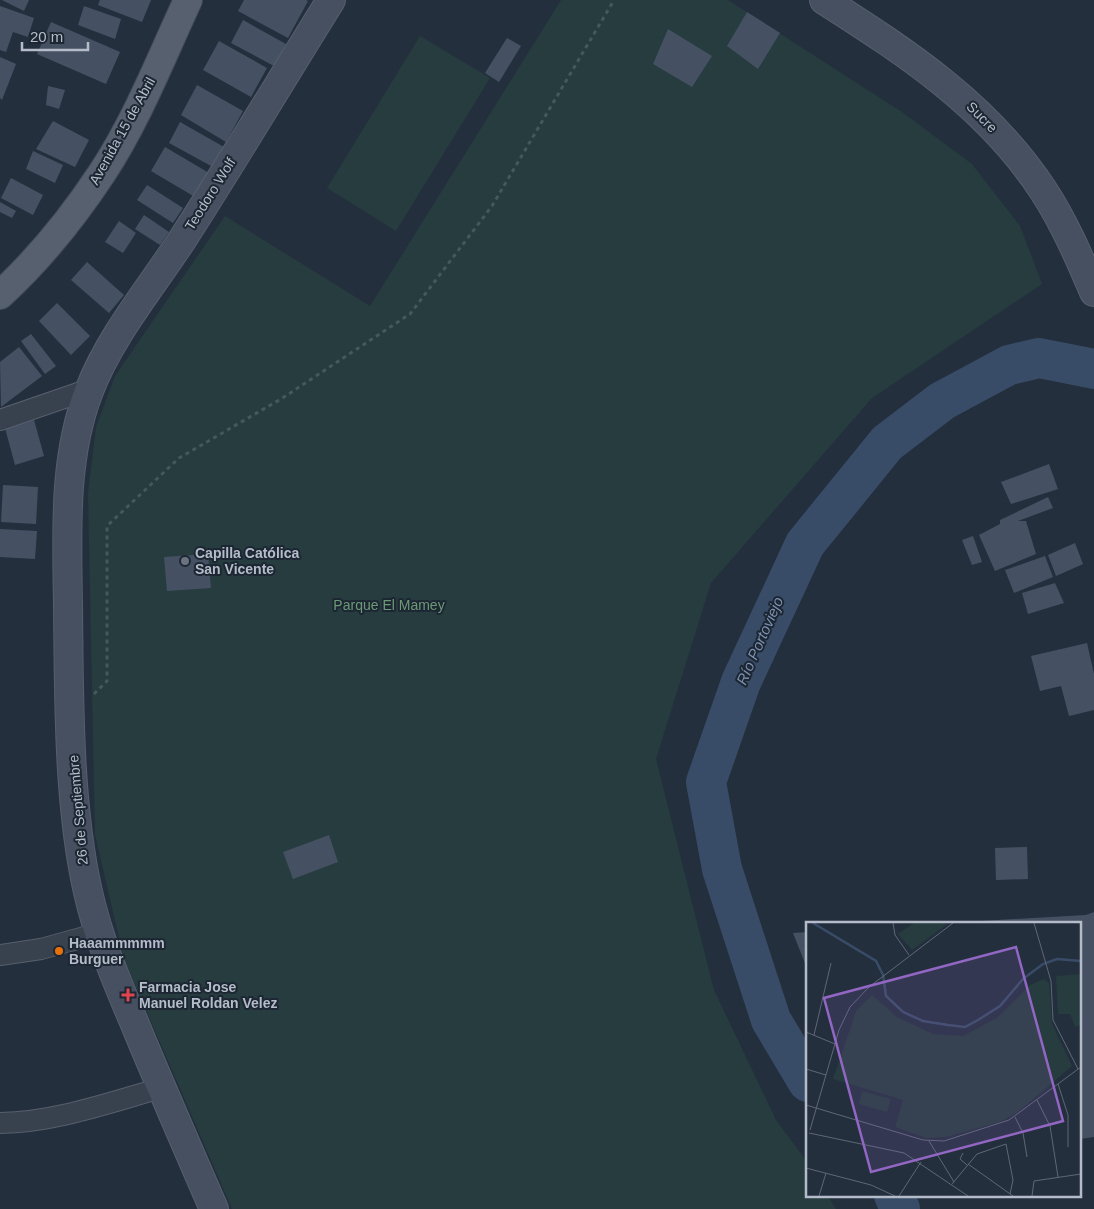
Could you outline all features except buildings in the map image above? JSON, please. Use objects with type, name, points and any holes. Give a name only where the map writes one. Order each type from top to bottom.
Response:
[{"type":"main road","name":"Avenida 15 de Abril","points":[[0,295],[18,279],[62,228],[102,172],[142,99],[188,0]]},
{"type":"street","name":"Teodoro Wolf","points":[[90,389],[107,354],[190,228],[331,0]]},
{"type":"street","name":"Sucre","points":[[824,0],[913,58],[982,116],[1003,138],[1043,190],[1060,219],[1092,286]]},
{"type":"street","points":[[0,420],[90,389]]},
{"type":"street","name":"26 de Septiembre","points":[[90,389],[77,428],[70,478],[67,558],[71,715],[79,841],[88,893],[100,934],[161,1088],[214,1209]]},
{"type":"street","points":[[0,955],[41,949],[100,934]]},
{"type":"street","points":[[0,1123],[20,1122],[68,1114],[161,1088]]},
{"type":"path","points":[[71,715],[107,681],[107,526],[179,458],[281,399],[410,314],[492,206],[614,0]]},
{"type":"green space","name":"Parque El Mamey","points":[[561,0],[728,0],[902,112],[972,164],[1020,226],[1042,284],[872,398],[711,583],[656,759],[714,990],[776,1120],[806,1160],[806,1196],[828,1196],[836,1209],[232,1209],[124,959],[95,835],[88,493],[96,427],[115,376],[225,216],[370,306]]},
{"type":"green space","points":[[420,36],[490,78],[396,231],[327,188]]},
{"type":"waterway","name":"Río Portoviejo","points":[[806,1079],[771,1020],[722,869],[706,782],[741,682],[805,544],[887,443],[942,401],[1009,365],[1039,358],[1094,369]]},
{"type":"waterway","name":"Río Portoviejo","points":[[894,1196],[900,1209]]},
{"type":"place","name":"Capilla Católica San Vicente","points":[[185,561]]},
{"type":"place","name":"Haaammmmm Burguer","points":[[59,951]]},
{"type":"place","name":"Farmacia Jose Manuel Roldan Velez","points":[[128,995]]}]
